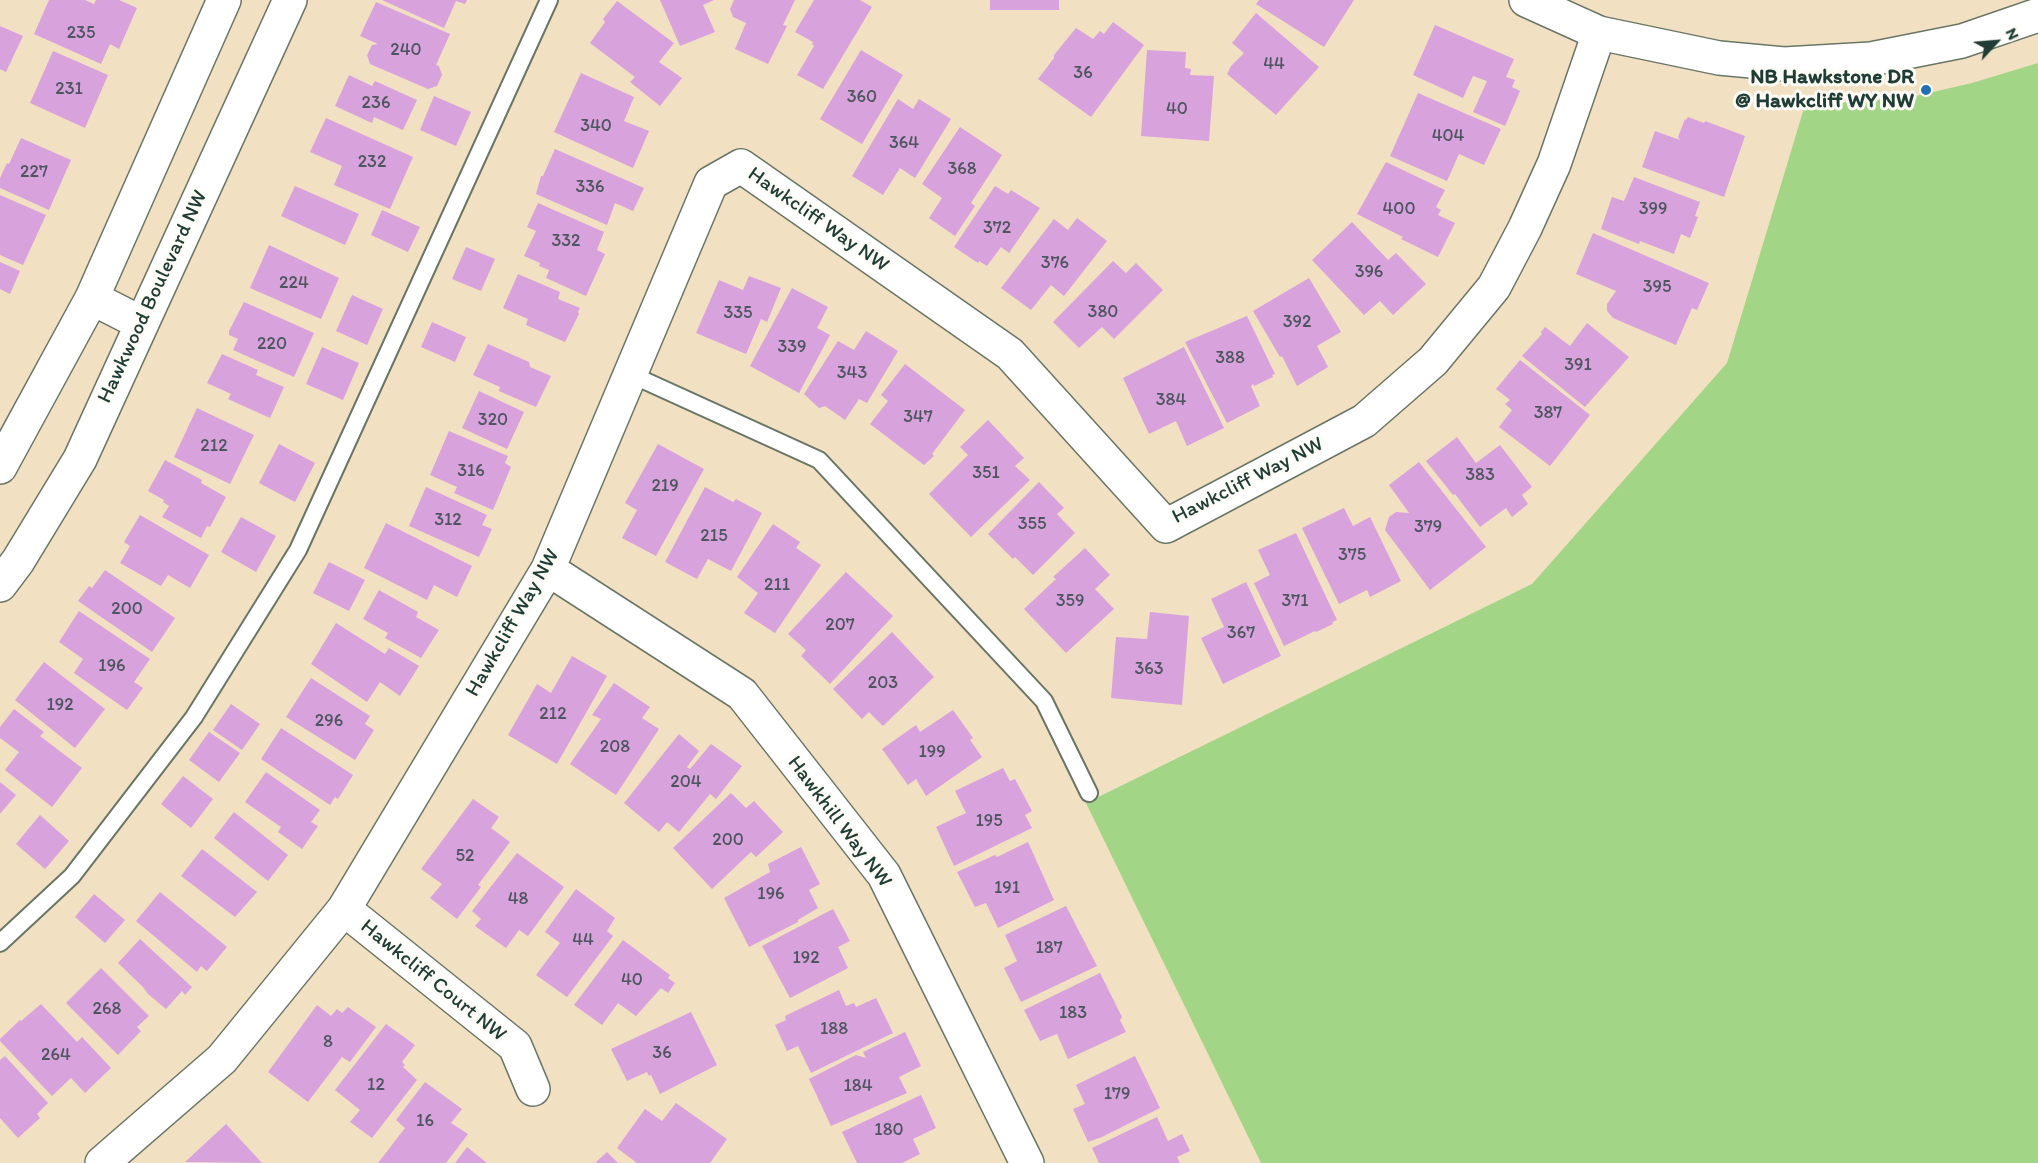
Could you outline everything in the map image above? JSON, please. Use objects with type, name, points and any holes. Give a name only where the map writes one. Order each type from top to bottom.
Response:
[{"type":"street","points":[[0,467],[92,298],[224,0]]},
{"type":"street","name":"Hawkwood Boulevard NW","points":[[0,585],[18,561],[80,459],[290,0]]},
{"type":"street","points":[[1526,0],[1599,33],[1719,58],[1784,64],[1871,59],[1962,41],[2038,15]]},
{"type":"street","name":"Hawkcliff Way NW","points":[[102,1163],[222,1059],[344,909],[548,569],[711,183],[741,166],[1010,354],[1166,526],[1364,421],[1433,361],[1494,287],[1525,228],[1554,164],[1599,33]]},
{"type":"street","points":[[92,298],[141,323]]},
{"type":"street","name":"Hawkhill Way NW","points":[[548,569],[742,694],[884,875],[1028,1163]]},
{"type":"street","name":"Hawkcliff Court NW","points":[[344,909],[515,1046],[533,1089]]},
{"type":"lane","points":[[0,943],[72,876],[186,726],[298,550],[549,0]]},
{"type":"lane","points":[[630,374],[819,460],[1044,701],[1089,793]]},
{"type":"green space","points":[[2038,63],[2038,1163],[1261,1163],[1086,803],[1532,584],[1727,363],[1805,105],[1907,98],[1972,83]]},
{"type":"building","points":[[49,0],[85,0],[94,4],[96,0],[119,0],[137,8],[119,49],[110,44],[101,64],[34,34]]},
{"type":"building","points":[[382,0],[467,0],[465,4],[456,1],[444,28]]},
{"type":"building","points":[[660,0],[714,0],[703,5],[715,32],[680,46]]},
{"type":"building","points":[[734,0],[795,0],[783,25],[787,26],[768,64],[735,49],[746,23],[733,17],[730,9]]},
{"type":"building","points":[[814,0],[860,0],[872,7],[823,89],[797,75],[814,46],[813,42],[795,32]]},
{"type":"building","points":[[990,0],[1059,0],[1059,10],[990,10]]},
{"type":"building","points":[[1259,0],[1354,0],[1324,47],[1256,4]]},
{"type":"building","points":[[617,1],[674,43],[659,62],[682,78],[660,106],[630,82],[635,77],[590,43],[605,22],[603,19]]},
{"type":"building","points":[[376,2],[450,34],[436,65],[439,66],[442,75],[437,86],[428,89],[370,64],[367,55],[372,45],[378,44],[360,36]]},
{"type":"building","points":[[1256,13],[1319,67],[1276,115],[1227,74],[1231,66],[1244,53],[1232,43]]},
{"type":"building","points":[[1113,22],[1144,45],[1091,117],[1038,79],[1076,28],[1093,39],[1100,31],[1104,34]]},
{"type":"building","points":[[1435,25],[1514,59],[1506,77],[1515,80],[1512,87],[1520,91],[1505,126],[1473,112],[1487,81],[1473,76],[1463,98],[1413,75]]},
{"type":"building","points":[[0,26],[23,36],[6,72],[0,69]]},
{"type":"building","points":[[861,50],[903,75],[862,144],[820,119]]},
{"type":"building","points":[[1147,50],[1186,52],[1185,68],[1191,69],[1190,75],[1214,76],[1209,141],[1141,136]]},
{"type":"building","points":[[53,51],[108,75],[85,128],[30,103]]},
{"type":"building","points":[[581,73],[634,97],[624,121],[649,131],[633,168],[554,132]]},
{"type":"building","points":[[349,75],[372,86],[375,81],[417,100],[403,130],[374,117],[372,123],[335,106]]},
{"type":"building","points":[[1418,93],[1501,129],[1484,165],[1459,154],[1447,181],[1390,156]]},
{"type":"building","points":[[434,96],[471,112],[456,146],[420,130]]},
{"type":"building","points":[[898,99],[913,109],[919,99],[951,119],[915,178],[900,168],[883,195],[852,176]]},
{"type":"building","points":[[1688,117],[1745,136],[1724,197],[1642,167],[1655,131],[1680,140],[1678,137]]},
{"type":"building","points":[[326,118],[413,157],[390,209],[334,185],[342,166],[310,152]]},
{"type":"building","points":[[960,127],[1002,155],[971,203],[975,206],[955,236],[929,218],[942,198],[922,184]]},
{"type":"building","points":[[21,138],[71,160],[49,210],[0,188],[0,178]]},
{"type":"building","points":[[555,149],[644,188],[633,211],[615,203],[607,225],[536,194],[541,176]]},
{"type":"building","points":[[1386,162],[1445,190],[1436,207],[1441,210],[1438,215],[1455,223],[1438,257],[1357,214]]},
{"type":"building","points":[[1634,177],[1700,202],[1695,216],[1698,217],[1690,238],[1681,234],[1674,254],[1640,241],[1639,244],[1601,229],[1612,197],[1624,201]]},
{"type":"building","points":[[295,186],[359,214],[345,245],[281,216]]},
{"type":"building","points":[[995,186],[1008,194],[1011,190],[1040,208],[1009,253],[1001,247],[987,266],[979,261],[978,263],[954,247]]},
{"type":"building","points":[[0,195],[46,215],[23,265],[0,255]]},
{"type":"building","points":[[538,203],[604,232],[597,250],[605,254],[586,296],[546,278],[549,270],[524,256],[536,231],[527,227]]},
{"type":"building","points":[[382,210],[420,227],[408,252],[371,235]]},
{"type":"building","points":[[1077,218],[1107,241],[1064,296],[1051,285],[1031,310],[1001,288],[1054,219],[1068,230]]},
{"type":"building","points":[[1352,222],[1388,260],[1396,253],[1426,284],[1393,315],[1380,301],[1364,315],[1312,260]]},
{"type":"building","points":[[1593,233],[1709,283],[1697,310],[1692,308],[1676,345],[1613,318],[1607,311],[1607,304],[1616,291],[1576,274]]},
{"type":"building","points":[[269,245],[339,278],[321,319],[250,288]]},
{"type":"building","points":[[466,247],[495,259],[481,291],[452,279]]},
{"type":"building","points":[[1113,261],[1126,273],[1136,263],[1163,290],[1114,339],[1102,327],[1079,348],[1053,322]]},
{"type":"building","points":[[0,262],[20,271],[10,294],[0,289]]},
{"type":"building","points":[[518,274],[560,292],[558,299],[580,308],[565,342],[526,325],[528,319],[503,308]]},
{"type":"building","points":[[749,276],[781,288],[767,322],[761,319],[746,354],[696,333],[719,280],[743,290]]},
{"type":"building","points":[[1309,278],[1341,332],[1317,346],[1328,367],[1297,386],[1282,356],[1280,357],[1253,311]]},
{"type":"building","points":[[792,288],[828,307],[817,328],[830,335],[799,393],[750,366]]},
{"type":"building","points":[[352,295],[383,309],[367,345],[336,331]]},
{"type":"building","points":[[244,302],[314,333],[294,377],[233,350],[238,339],[229,335],[229,331]]},
{"type":"building","points":[[1247,316],[1275,374],[1251,386],[1260,406],[1227,423],[1185,342]]},
{"type":"building","points":[[432,322],[466,337],[455,362],[421,347]]},
{"type":"building","points":[[1587,323],[1629,357],[1585,407],[1522,356],[1542,334],[1545,327],[1570,346]]},
{"type":"building","points":[[866,331],[898,351],[867,403],[859,399],[845,420],[825,406],[819,408],[804,394],[838,341],[854,350]]},
{"type":"building","points":[[488,344],[529,362],[530,367],[551,376],[536,407],[499,391],[500,387],[473,375]]},
{"type":"building","points":[[322,347],[359,363],[343,400],[306,384]]},
{"type":"building","points":[[1184,347],[1224,428],[1187,446],[1176,421],[1149,434],[1123,378]]},
{"type":"building","points":[[222,354],[258,370],[256,375],[284,387],[270,418],[228,399],[231,394],[207,383]]},
{"type":"building","points":[[1520,360],[1590,415],[1550,466],[1499,427],[1512,410],[1505,404],[1510,400],[1496,389]]},
{"type":"building","points":[[905,364],[965,410],[932,454],[934,456],[924,465],[870,424],[888,401],[881,395]]},
{"type":"building","points":[[479,391],[524,412],[507,449],[462,428]]},
{"type":"building","points":[[197,408],[254,435],[230,484],[174,457]]},
{"type":"building","points":[[988,420],[1024,458],[1015,466],[1030,480],[971,537],[929,494],[968,455],[960,447]]},
{"type":"building","points":[[449,431],[508,456],[505,463],[511,467],[493,510],[454,493],[457,487],[430,475]]},
{"type":"building","points":[[1457,437],[1476,463],[1500,445],[1532,487],[1522,495],[1528,504],[1512,517],[1506,508],[1480,527],[1426,461]]},
{"type":"building","points":[[279,444],[315,463],[295,502],[259,483]]},
{"type":"building","points":[[658,444],[704,469],[656,556],[622,538],[637,510],[625,503]]},
{"type":"building","points":[[165,460],[202,480],[201,483],[226,497],[210,527],[207,526],[201,538],[162,517],[169,506],[163,502],[164,500],[148,491]]},
{"type":"building","points":[[1419,462],[1486,547],[1430,590],[1385,530],[1389,517],[1396,512],[1409,513],[1389,485]]},
{"type":"building","points":[[1039,482],[1064,508],[1057,514],[1075,533],[1033,575],[988,534]]},
{"type":"building","points":[[426,487],[487,515],[482,525],[492,529],[479,557],[409,526]]},
{"type":"building","points":[[705,487],[733,502],[736,499],[762,513],[731,571],[708,559],[697,579],[665,562]]},
{"type":"building","points":[[1344,508],[1353,526],[1370,517],[1401,581],[1370,597],[1367,590],[1339,604],[1302,528]]},
{"type":"building","points":[[140,515],[209,555],[190,588],[168,575],[161,586],[120,563],[130,546],[124,542]]},
{"type":"building","points":[[241,517],[276,536],[256,572],[221,552]]},
{"type":"building","points":[[386,523],[472,566],[457,597],[434,585],[427,600],[364,568]]},
{"type":"building","points":[[773,524],[800,542],[796,548],[821,565],[775,633],[744,613],[758,593],[737,577]]},
{"type":"building","points":[[1296,533],[1337,620],[1332,622],[1333,624],[1284,646],[1254,583],[1270,575],[1258,550]]},
{"type":"building","points":[[1085,548],[1110,575],[1095,589],[1114,609],[1066,653],[1024,609],[1056,579],[1053,577]]},
{"type":"building","points":[[329,562],[365,580],[349,611],[313,593]]},
{"type":"building","points":[[105,570],[175,618],[152,652],[78,601],[89,586],[92,588]]},
{"type":"building","points":[[846,572],[893,616],[830,684],[801,656],[806,650],[788,634]]},
{"type":"building","points":[[1246,582],[1281,656],[1223,684],[1201,638],[1224,627],[1211,599]]},
{"type":"building","points":[[379,590],[418,612],[416,617],[439,630],[421,658],[385,638],[388,633],[363,619]]},
{"type":"building","points":[[79,611],[150,659],[134,682],[143,688],[127,710],[74,673],[83,659],[59,642]]},
{"type":"building","points":[[1150,612],[1189,616],[1182,705],[1111,698],[1116,637],[1147,639]]},
{"type":"building","points":[[336,623],[385,654],[389,648],[419,666],[400,696],[380,682],[367,702],[311,664]]},
{"type":"building","points":[[892,632],[934,677],[883,726],[869,712],[862,719],[833,689]]},
{"type":"building","points":[[572,656],[607,676],[557,764],[508,735],[537,684],[551,693]]},
{"type":"building","points":[[44,662],[105,709],[75,748],[15,700]]},
{"type":"building","points":[[311,678],[370,716],[365,724],[374,730],[355,760],[286,717]]},
{"type":"building","points":[[614,683],[650,707],[642,718],[659,729],[616,795],[570,764],[601,719],[592,715]]},
{"type":"building","points":[[231,704],[260,724],[242,750],[213,730]]},
{"type":"building","points":[[14,709],[44,732],[40,736],[82,768],[52,807],[5,770],[19,752],[0,738],[0,727]]},
{"type":"building","points":[[953,710],[973,738],[970,740],[982,757],[926,796],[916,779],[908,785],[882,749],[916,725],[920,732]]},
{"type":"building","points":[[281,728],[353,775],[338,799],[335,797],[330,805],[261,759]]},
{"type":"building","points":[[209,732],[240,753],[219,782],[189,760]]},
{"type":"building","points":[[679,734],[699,751],[687,767],[690,769],[711,744],[742,766],[716,799],[710,794],[679,832],[667,822],[659,832],[624,803]]},
{"type":"building","points":[[1003,768],[1010,781],[1015,779],[1032,811],[1025,815],[1032,828],[954,866],[936,827],[966,813],[955,791]]},
{"type":"building","points":[[266,772],[320,810],[311,822],[318,826],[302,849],[278,832],[281,827],[245,802]]},
{"type":"building","points":[[183,776],[213,799],[191,828],[161,804]]},
{"type":"building","points":[[0,782],[16,795],[0,814]]},
{"type":"building","points":[[731,793],[746,808],[754,801],[783,832],[756,857],[751,852],[712,889],[673,848]]},
{"type":"building","points":[[473,799],[499,817],[491,828],[510,842],[478,885],[481,887],[457,919],[430,898],[442,884],[421,869]]},
{"type":"building","points":[[234,812],[288,855],[268,881],[214,838]]},
{"type":"building","points":[[40,815],[69,841],[45,869],[16,844]]},
{"type":"building","points":[[1028,842],[1054,900],[998,928],[986,903],[975,907],[957,872]]},
{"type":"building","points":[[801,847],[820,884],[809,890],[818,908],[798,922],[749,947],[724,898],[770,872],[768,864]]},
{"type":"building","points":[[202,849],[257,892],[235,917],[181,876]]},
{"type":"building","points":[[517,853],[564,887],[528,936],[519,930],[506,948],[475,926],[481,919],[472,911]]},
{"type":"building","points":[[576,889],[615,918],[607,931],[613,936],[567,997],[536,975],[560,943],[545,932]]},
{"type":"building","points":[[160,892],[227,947],[207,971],[201,966],[197,972],[136,921]]},
{"type":"building","points":[[94,894],[125,920],[105,943],[75,917]]},
{"type":"building","points":[[1066,906],[1097,966],[1021,1002],[1004,968],[1017,961],[1005,935]]},
{"type":"building","points":[[833,909],[850,941],[838,947],[848,968],[790,998],[762,946]]},
{"type":"building","points":[[140,939],[192,987],[185,995],[182,991],[166,1009],[118,963]]},
{"type":"building","points":[[623,940],[670,975],[668,978],[675,983],[668,993],[661,988],[636,1016],[618,1003],[602,1025],[574,1005]]},
{"type":"building","points":[[101,968],[149,1016],[137,1027],[141,1031],[118,1055],[66,1003]]},
{"type":"building","points":[[1100,973],[1122,1017],[1120,1020],[1126,1032],[1068,1059],[1057,1034],[1040,1041],[1024,1010]]},
{"type":"building","points":[[839,990],[846,1006],[854,1003],[856,1007],[876,998],[893,1033],[811,1073],[798,1046],[787,1051],[775,1025],[786,1020],[785,1016]]},
{"type":"building","points":[[41,1004],[77,1042],[82,1037],[111,1068],[85,1093],[71,1078],[52,1096],[0,1041],[20,1020]]},
{"type":"building","points":[[317,1005],[331,1016],[337,1009],[342,1013],[348,1007],[376,1027],[350,1062],[342,1057],[308,1102],[268,1072]]},
{"type":"building","points":[[691,1012],[717,1065],[660,1094],[651,1075],[649,1076],[647,1072],[627,1081],[611,1049]]},
{"type":"building","points":[[386,1024],[415,1045],[402,1062],[405,1065],[403,1067],[417,1080],[372,1138],[350,1122],[360,1110],[335,1090]]},
{"type":"building","points":[[905,1032],[921,1066],[899,1077],[907,1093],[831,1126],[809,1079],[856,1055],[866,1058],[863,1052]]},
{"type":"building","points":[[5,1056],[48,1103],[37,1114],[40,1118],[18,1138],[0,1118],[0,1060]]},
{"type":"building","points":[[1135,1056],[1160,1108],[1088,1142],[1073,1109],[1085,1104],[1076,1085]]},
{"type":"building","points":[[425,1082],[462,1109],[451,1123],[468,1134],[446,1163],[378,1163],[405,1128],[396,1120]]},
{"type":"building","points":[[921,1095],[936,1128],[913,1139],[920,1154],[902,1163],[857,1163],[842,1132]]},
{"type":"building","points":[[676,1103],[727,1139],[710,1163],[637,1163],[617,1148],[645,1109],[662,1121]]},
{"type":"building","points":[[1157,1117],[1168,1141],[1182,1134],[1190,1151],[1177,1157],[1180,1163],[1099,1163],[1092,1148]]},
{"type":"building","points":[[226,1124],[262,1163],[185,1162]]},
{"type":"building","points":[[467,1147],[487,1163],[455,1163]]},
{"type":"building","points":[[607,1152],[618,1163],[595,1163]]},
{"type":"place","name":"NB Hawkstone DR @ Hawkcliff WY NW","points":[[1926,90]]}]
